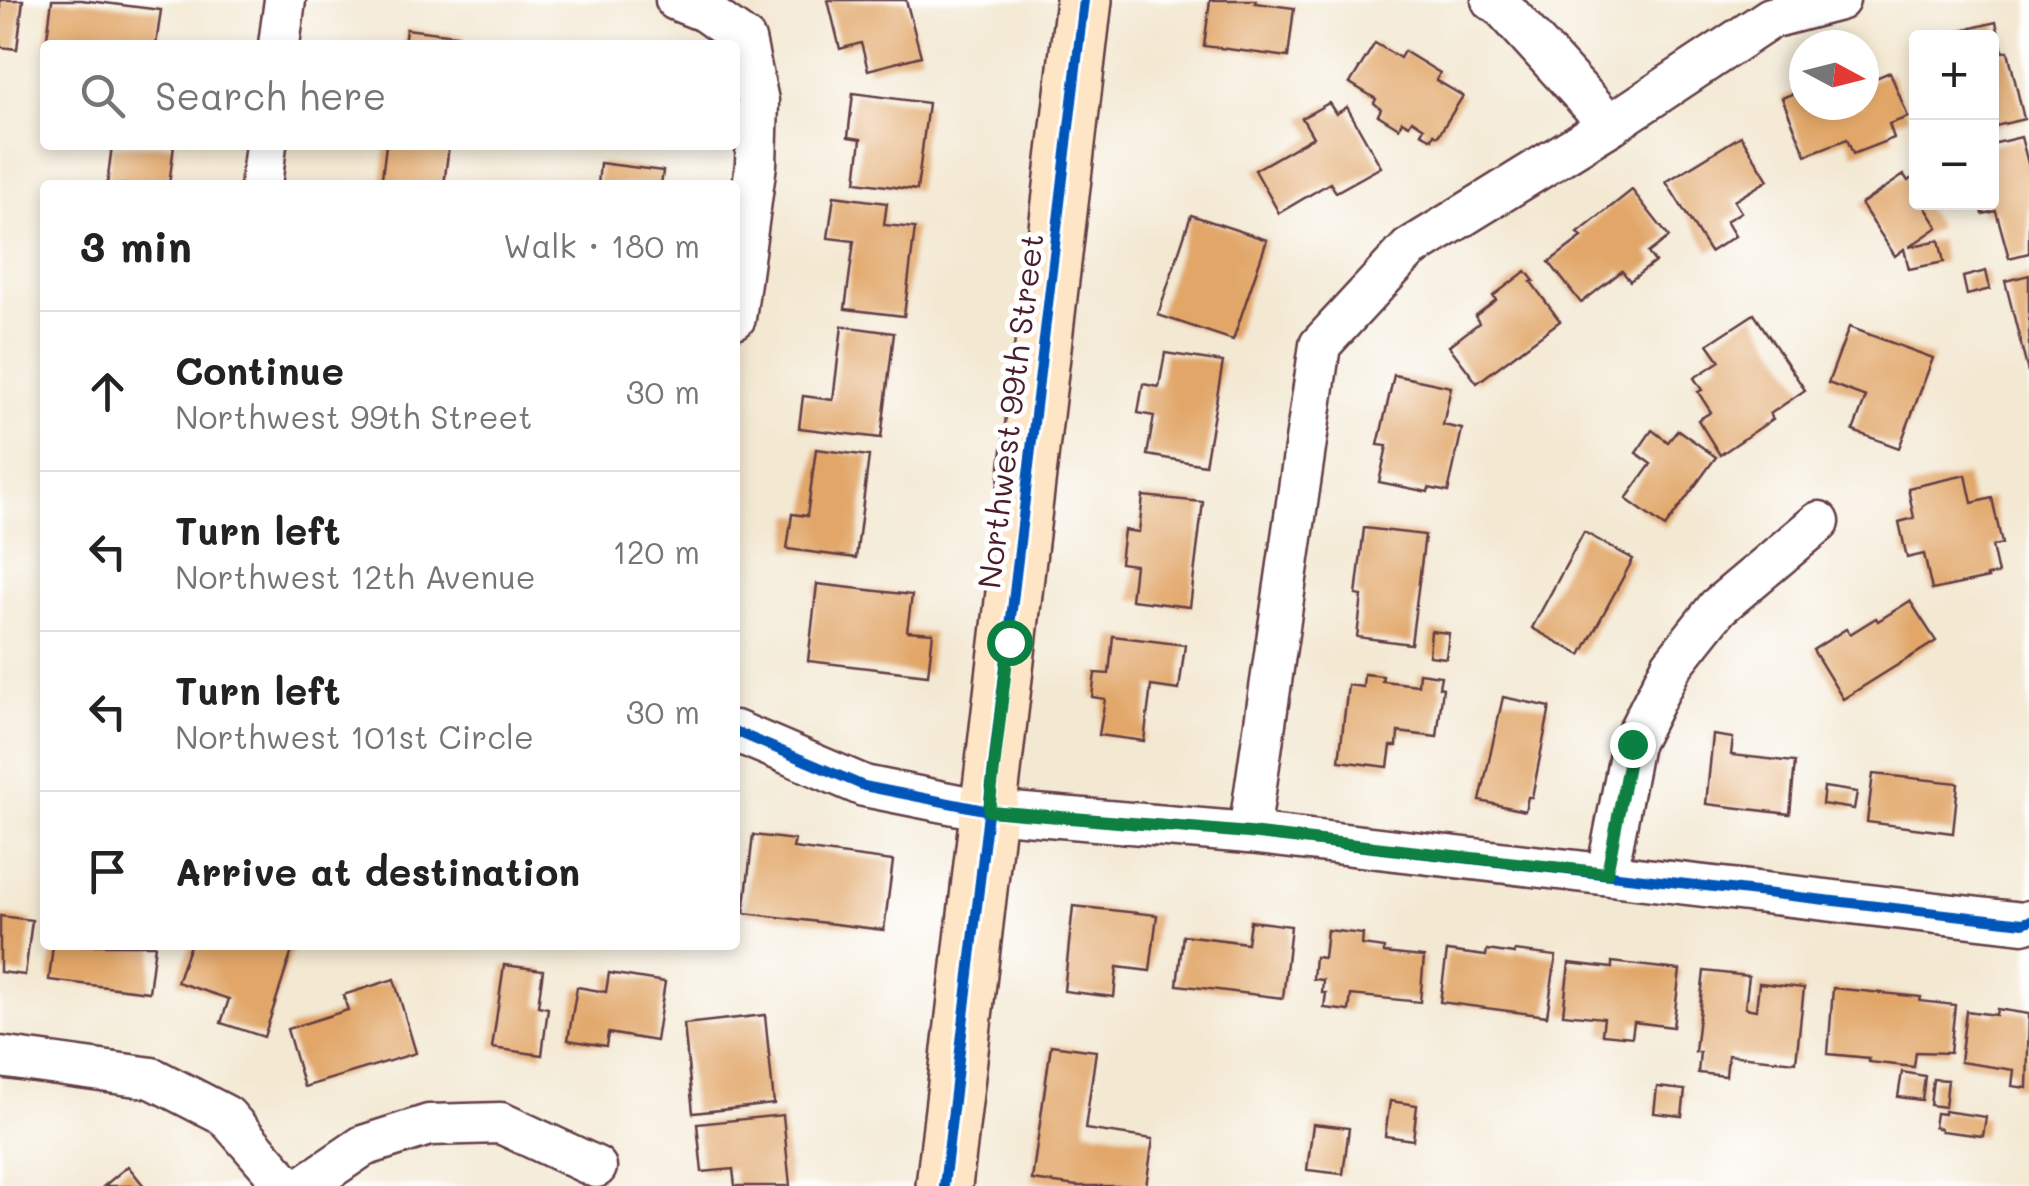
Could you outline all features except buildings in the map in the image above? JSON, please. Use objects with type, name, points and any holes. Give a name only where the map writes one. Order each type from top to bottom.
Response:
[{"type":"main road","name":"Northwest 99th Street","points":[[944,1186],[1084,0]]},
{"type":"street","points":[[280,40],[285,0]]},
{"type":"street","points":[[676,0],[704,12],[745,40],[758,101],[756,164],[740,281]]},
{"type":"street","points":[[1492,0],[1498,2],[1610,126]]},
{"type":"street","points":[[1249,833],[1320,346],[1410,249],[1610,126],[1771,18],[1838,0]]},
{"type":"street","points":[[262,180],[265,150]]},
{"type":"street","points":[[1607,873],[1632,744],[1672,665],[1718,607],[1819,522]]},
{"type":"street","points":[[740,733],[864,786],[989,811],[1249,833],[2029,922]]},
{"type":"street","points":[[0,1057],[152,1078],[226,1116],[287,1186]]},
{"type":"street","points":[[304,1186],[364,1146],[429,1125],[502,1123],[596,1167]]},
{"type":"cycle path","points":[[944,1186],[1084,0]]},
{"type":"cycle path","points":[[740,733],[864,786],[989,811],[1249,833],[2029,921]]},
{"type":"route","points":[[1009,642],[989,811],[1249,833],[1607,873],[1632,744]]}]
